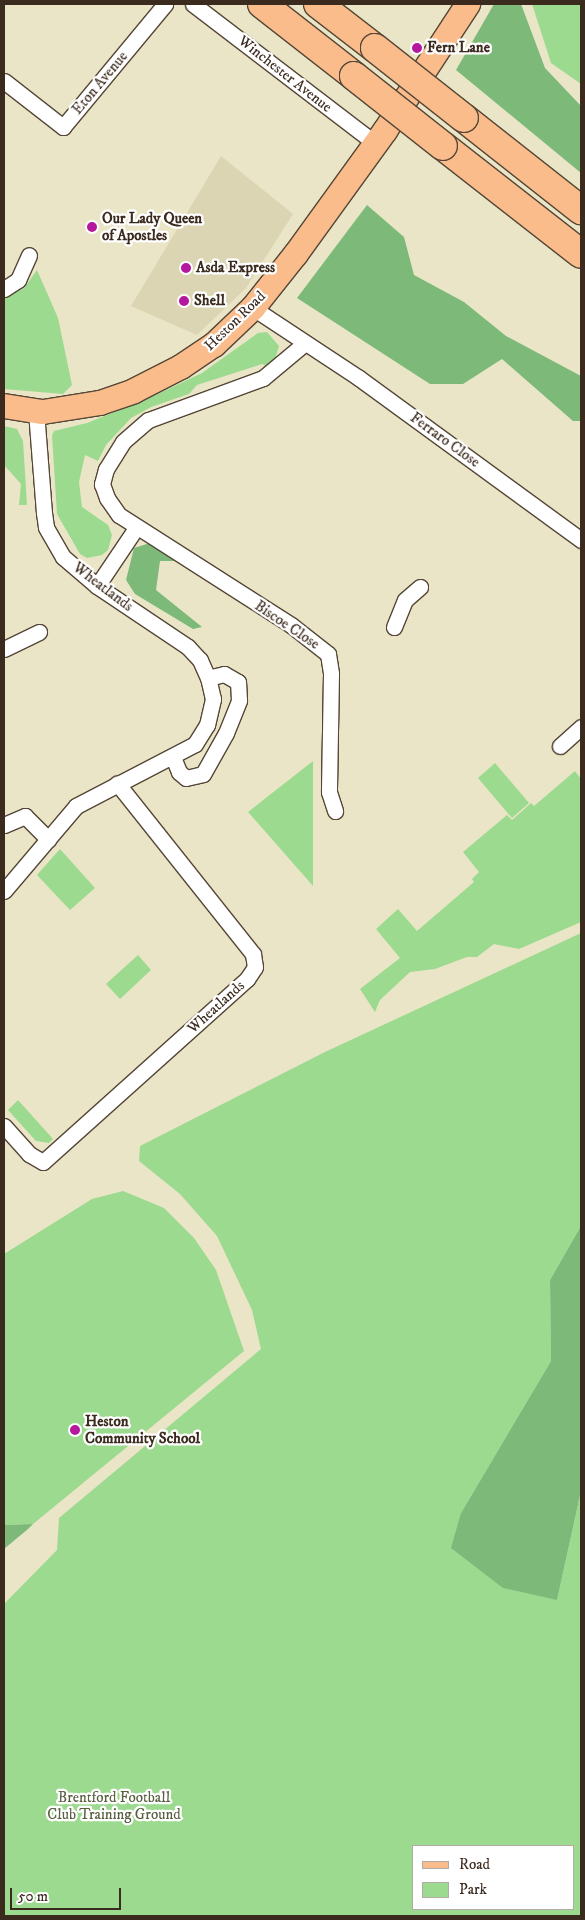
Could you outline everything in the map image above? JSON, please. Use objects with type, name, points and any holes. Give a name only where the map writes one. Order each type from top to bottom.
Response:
[{"type":"highway","points":[[262,4],[581,254]]},
{"type":"highway","points":[[318,4],[581,210]]},
{"type":"main road","name":"Heston Road","points":[[4,406],[36,411],[100,403],[134,391],[181,367],[214,345],[253,308],[376,144],[468,4]]},
{"type":"street","name":"Eton Avenue","points":[[4,81],[63,128],[165,4]]},
{"type":"street","name":"Winchester Avenue","points":[[193,4],[376,144]]},
{"type":"street","points":[[4,289],[18,280],[29,254]]},
{"type":"street","name":"Ferraro Close","points":[[253,308],[366,383],[581,540]]},
{"type":"street","name":"Biscoe Close","points":[[306,343],[263,378],[148,420],[123,442],[106,469],[102,484],[107,498],[119,515],[136,528],[291,625],[328,654],[331,674],[329,792],[335,811]]},
{"type":"street","name":"Wheatlands","points":[[4,891],[76,806],[118,783],[173,758],[195,744],[207,725],[214,699],[200,660],[188,647],[96,586],[64,557],[46,527],[39,486],[36,411]]},
{"type":"street","points":[[96,586],[136,528]]},
{"type":"street","points":[[394,627],[405,600],[420,587]]},
{"type":"street","points":[[4,649],[39,632]]},
{"type":"street","points":[[173,758],[179,772],[186,778],[203,774],[226,733],[238,700],[238,682],[224,674],[208,678]]},
{"type":"street","points":[[560,746],[581,727]]},
{"type":"street","name":"Wheatlands","points":[[4,1126],[29,1154],[43,1162],[247,979],[255,967],[253,954],[118,783]]},
{"type":"street","points":[[4,826],[24,816],[48,838]]},
{"type":"shaded area","points":[[221,156],[293,214],[246,288],[197,335],[131,306]]},
{"type":"green space","points":[[494,4],[521,4],[545,68],[581,106],[581,173],[456,70]]},
{"type":"green space","points":[[532,4],[581,4],[581,84],[551,63]]},
{"type":"green space","points":[[367,205],[404,237],[414,275],[464,302],[506,336],[581,376],[581,421],[573,421],[502,359],[463,384],[430,384],[297,298]]},
{"type":"green space","points":[[37,270],[58,318],[72,385],[63,394],[4,389],[4,298],[24,288]]},
{"type":"green space","points":[[267,332],[279,346],[276,356],[268,367],[262,364],[197,385],[189,394],[151,407],[131,418],[106,445],[98,461],[85,455],[79,482],[82,507],[108,525],[112,535],[108,550],[102,555],[87,558],[80,554],[57,514],[52,435],[54,431],[87,423],[147,399],[202,373],[258,333]]},
{"type":"green space","points":[[4,426],[17,429],[23,441],[27,505],[19,505],[21,484],[4,465]]},
{"type":"green space","points":[[150,543],[178,561],[160,561],[156,590],[202,627],[193,629],[135,594],[126,580],[134,548]]},
{"type":"green space","points":[[313,761],[313,886],[248,812]]},
{"type":"green space","points":[[495,763],[529,803],[512,818],[478,778]]},
{"type":"green space","points":[[575,771],[581,779],[581,922],[519,949],[494,944],[477,957],[467,957],[435,969],[410,972],[380,1000],[375,1012],[360,989],[400,958],[376,929],[398,909],[417,931],[474,882],[472,879],[479,872],[463,852],[507,815],[512,820],[531,803],[534,806]]},
{"type":"green space","points":[[60,849],[95,888],[70,910],[37,875]]},
{"type":"green space","name":"Brentford Football Club Training Ground","points":[[581,933],[581,1226],[550,1280],[551,1361],[461,1513],[557,1600],[581,1491],[581,1916],[4,1916],[4,1604],[57,1550],[59,1518],[261,1349],[252,1310],[217,1236],[180,1194],[139,1161],[140,1146],[325,1052]]},
{"type":"green space","points":[[138,955],[151,970],[120,999],[106,984]]},
{"type":"green space","points":[[18,1100],[53,1139],[49,1143],[36,1141],[8,1110]]},
{"type":"green space","name":"Heston Community School","points":[[123,1191],[164,1208],[194,1238],[216,1270],[244,1351],[33,1524],[4,1525],[4,1254],[92,1199]]},
{"type":"green space","points":[[581,1226],[581,1491],[557,1600],[503,1588],[451,1548],[461,1513],[551,1361],[550,1280]]},
{"type":"green space","points":[[33,1524],[28,1529],[4,1549],[4,1525]]},
{"type":"place","name":"Fern Lane","points":[[417,48]]},
{"type":"place","name":"Our Lady Queen of Apostles","points":[[92,227]]},
{"type":"place","name":"Asda Express","points":[[186,268]]},
{"type":"place","name":"Shell","points":[[184,301]]},
{"type":"place","name":"Heston Community School","points":[[75,1430]]}]
